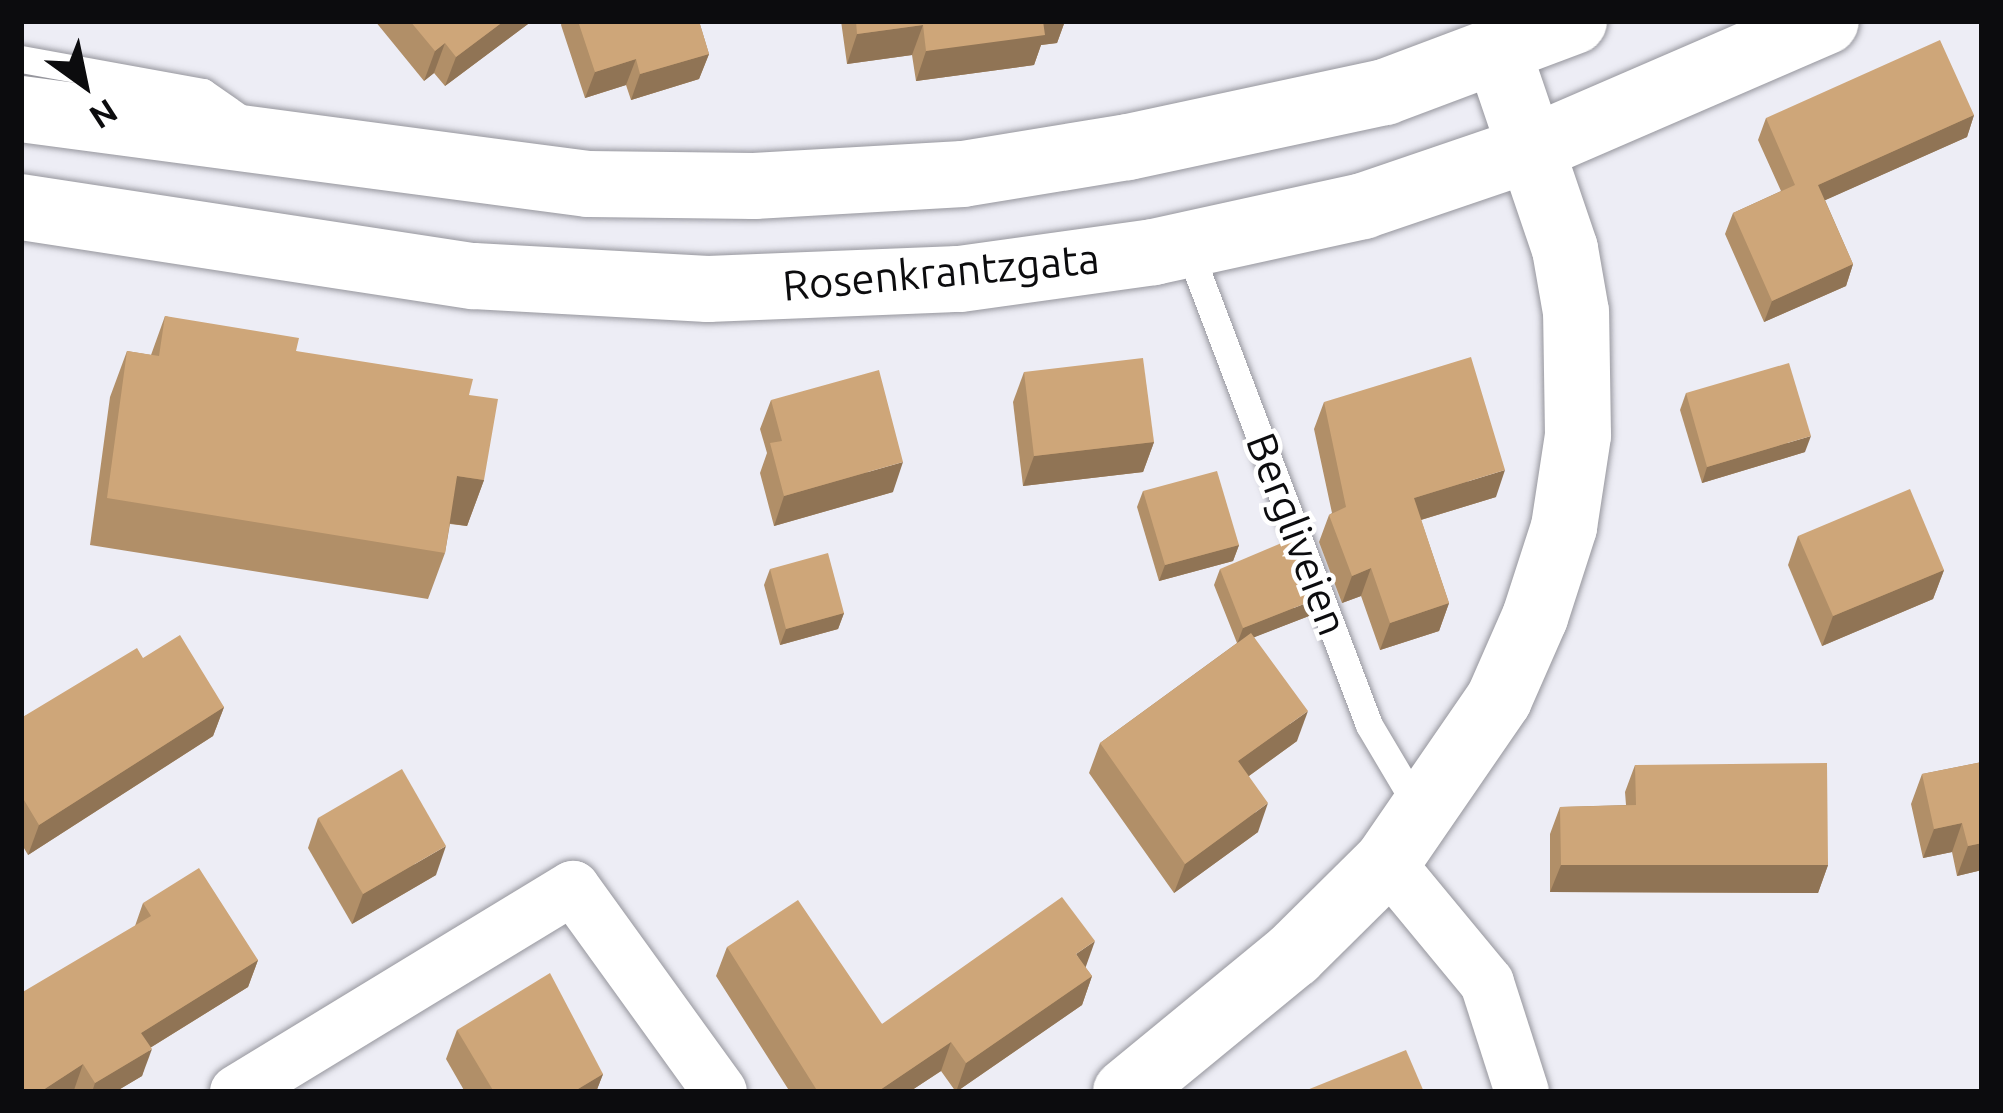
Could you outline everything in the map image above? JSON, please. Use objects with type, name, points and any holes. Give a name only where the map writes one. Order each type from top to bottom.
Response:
[{"type":"main road","points":[[21,109],[284,148],[588,184],[754,186],[963,174],[1385,92],[1574,21]]},
{"type":"main road","name":"Rosenkrantzgata","points":[[21,206],[474,276],[708,289],[960,279],[1187,245],[1363,206],[1532,148],[1826,21]]},
{"type":"main road","points":[[1126,1092],[1293,955],[1405,838],[1498,699],[1564,526],[1578,435],[1576,312],[1532,148],[1498,52]]},
{"type":"street","points":[[1405,838],[1487,983],[1522,1092]]},
{"type":"street","points":[[237,1092],[573,887],[720,1092]]},
{"type":"lane","points":[[21,59],[203,92],[284,148]]},
{"type":"lane","name":"Bergliveien","points":[[1187,245],[1369,725],[1405,838]]},
{"type":"building","points":[[410,21],[504,21],[456,57],[445,43],[435,51]]},
{"type":"building","points":[[578,21],[699,21],[709,54],[640,74],[636,59],[595,72]]},
{"type":"building","points":[[856,21],[1043,21],[1045,35],[926,51],[923,25],[857,34]]},
{"type":"building","points":[[1940,40],[1974,115],[1818,185],[1853,264],[1772,301],[1733,213],[1795,185],[1766,118]]},
{"type":"building","points":[[165,316],[299,338],[296,351],[473,379],[469,395],[498,399],[484,480],[457,476],[445,553],[107,498],[127,351],[159,356]]},
{"type":"building","points":[[1471,357],[1505,470],[1414,498],[1449,603],[1390,623],[1371,568],[1352,576],[1329,515],[1346,507],[1324,402]]},
{"type":"building","points":[[1143,358],[1154,442],[1034,456],[1024,372]]},
{"type":"building","points":[[1789,363],[1811,436],[1707,467],[1686,393]]},
{"type":"building","points":[[879,370],[903,462],[784,496],[770,443],[782,441],[771,400]]},
{"type":"building","points":[[1217,471],[1239,545],[1165,565],[1143,491]]},
{"type":"building","points":[[1910,489],[1944,570],[1833,616],[1798,536]]},
{"type":"building","points":[[1291,539],[1314,600],[1243,628],[1220,569]]},
{"type":"building","points":[[828,553],[844,613],[786,629],[770,569]]},
{"type":"building","points":[[1251,633],[1308,711],[1238,761],[1268,803],[1185,864],[1100,743]]},
{"type":"building","points":[[180,635],[224,707],[39,825],[21,795],[21,718],[137,648],[143,658]]},
{"type":"building","points":[[1982,762],[1982,843],[1968,846],[1962,823],[1934,829],[1922,774]]},
{"type":"building","points":[[1827,763],[1828,865],[1561,865],[1560,807],[1636,805],[1635,765]]},
{"type":"building","points":[[402,769],[446,846],[363,894],[318,818]]},
{"type":"building","points":[[199,868],[258,960],[141,1033],[152,1049],[95,1083],[83,1064],[40,1092],[21,1092],[21,993],[151,916],[143,903]]},
{"type":"building","points":[[1062,897],[1095,941],[1076,954],[1092,976],[966,1063],[951,1042],[877,1092],[818,1092],[727,947],[798,900],[882,1024]]},
{"type":"building","points":[[550,973],[603,1074],[573,1092],[494,1092],[457,1030]]},
{"type":"building","points":[[1406,1050],[1424,1092],[1302,1092]]}]
